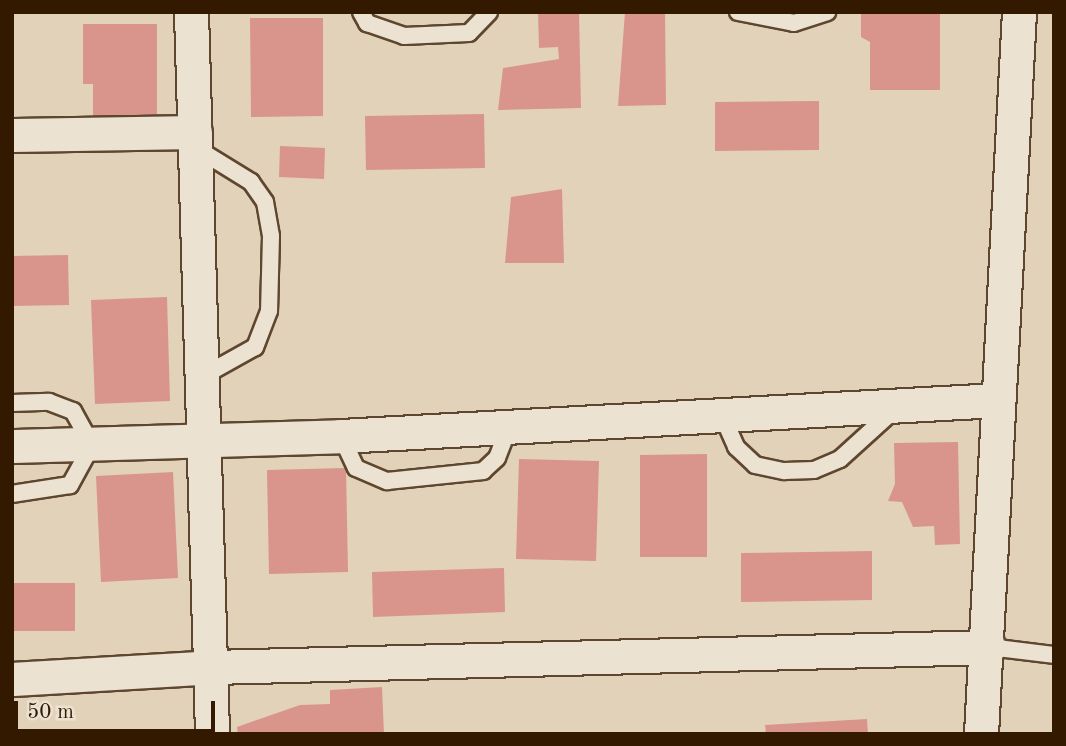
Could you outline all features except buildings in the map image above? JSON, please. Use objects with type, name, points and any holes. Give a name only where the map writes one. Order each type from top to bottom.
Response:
[{"type":"street","points":[[191,12],[206,438],[212,734]]},
{"type":"street","points":[[981,734],[989,647],[998,400],[1019,12]]},
{"type":"street","points":[[12,135],[195,140]]},
{"type":"street","points":[[12,446],[92,445],[206,438],[341,436],[998,400]]},
{"type":"street","points":[[12,679],[212,667],[989,647]]},
{"type":"lane","points":[[361,12],[367,23],[404,36],[468,33],[489,12]]},
{"type":"lane","points":[[738,12],[794,23],[827,12]]},
{"type":"lane","points":[[195,140],[251,182],[265,202],[271,236],[269,312],[255,346],[203,376]]},
{"type":"lane","points":[[12,403],[49,402],[73,411],[92,445],[69,485],[12,494]]},
{"type":"lane","points":[[723,415],[736,447],[755,465],[814,470],[840,459],[898,406]]},
{"type":"lane","points":[[341,436],[356,468],[387,481],[483,471],[497,458],[509,426]]},
{"type":"lane","points":[[989,647],[1054,655]]}]
